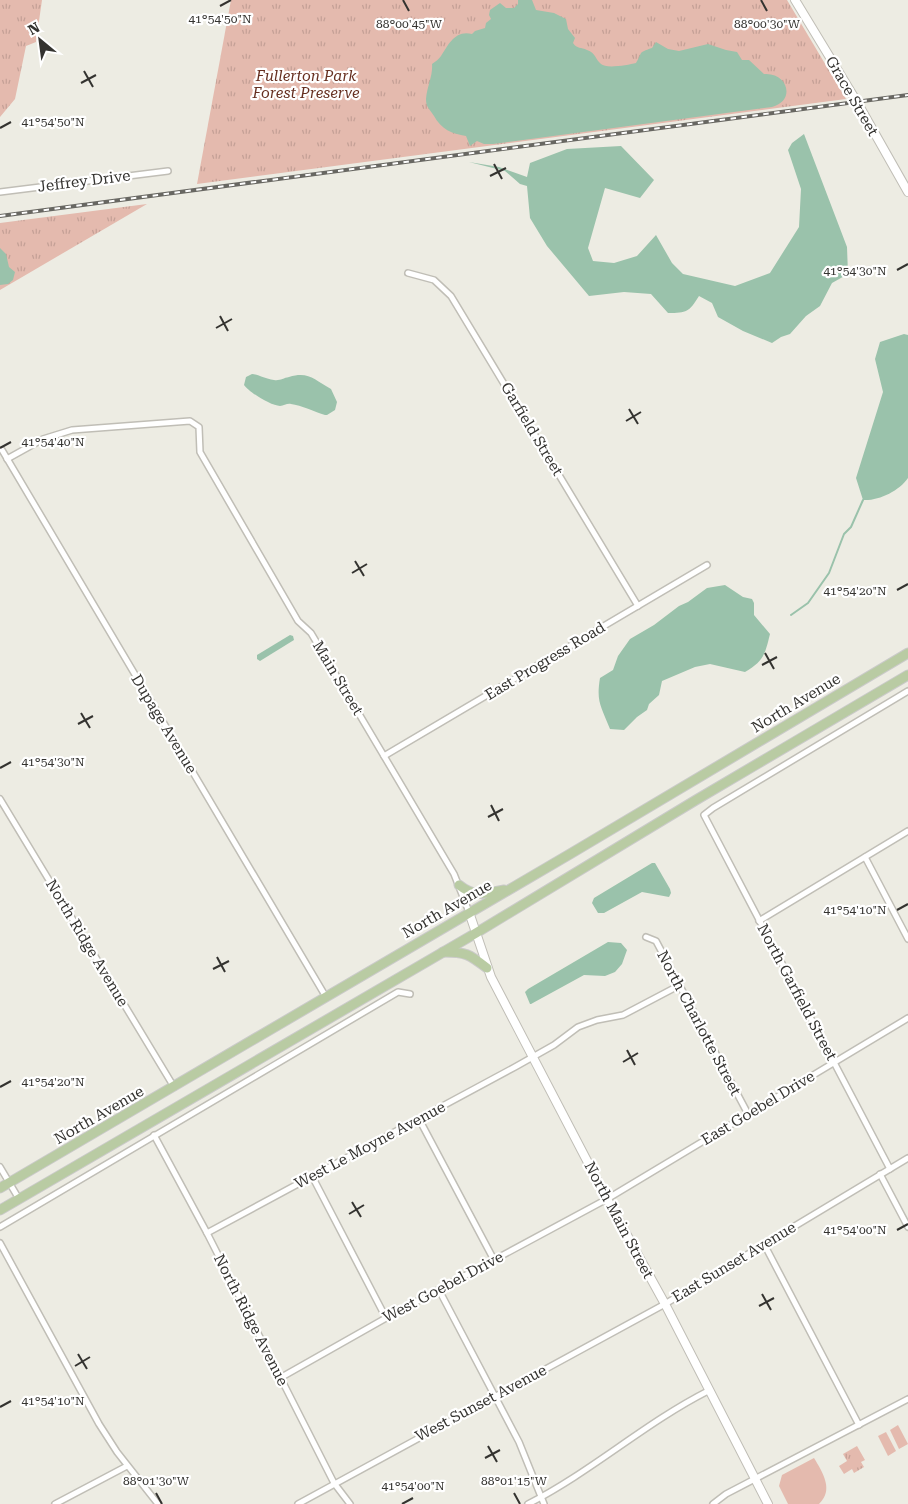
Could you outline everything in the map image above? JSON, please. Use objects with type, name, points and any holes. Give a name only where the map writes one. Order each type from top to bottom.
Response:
[{"type":"main road","name":"North Avenue","points":[[0,1188],[908,653]]},
{"type":"main road","points":[[0,1210],[476,933],[908,675]]},
{"type":"main road","points":[[459,885],[468,892],[475,894],[509,889]]},
{"type":"main road","points":[[443,952],[462,952],[472,956],[487,968]]},
{"type":"street","name":"Grace Street","points":[[795,0],[857,102],[908,192]]},
{"type":"street","name":"Jeffrey Drive","points":[[0,192],[168,171]]},
{"type":"street","name":"Garfield Street","points":[[408,273],[434,280],[451,296],[638,606]]},
{"type":"street","name":"Main Street","points":[[7,459],[43,439],[72,430],[190,421],[199,427],[200,452],[298,622],[310,632],[454,874],[476,933]]},
{"type":"street","name":"Dupage Avenue","points":[[2,450],[326,997]]},
{"type":"street","name":"East Progress Road","points":[[384,756],[707,565]]},
{"type":"street","name":"North Garfield Street","points":[[890,1168],[704,815],[908,691]]},
{"type":"street","name":"North Ridge Avenue","points":[[0,799],[174,1087]]},
{"type":"street","points":[[759,921],[908,831]]},
{"type":"street","points":[[865,857],[908,940]]},
{"type":"street","name":"North Main Street","points":[[476,933],[490,977],[607,1199],[665,1304],[708,1391],[768,1504]]},
{"type":"street","name":"North Charlotte Street","points":[[646,936],[656,941],[748,1114]]},
{"type":"street","name":"West Le Moyne Avenue","points":[[207,1233],[533,1057],[554,1045],[578,1027],[597,1020],[623,1015],[680,985]]},
{"type":"street","points":[[0,1227],[398,992],[410,994]]},
{"type":"street","name":"East Goebel Drive","points":[[607,1199],[908,1018]]},
{"type":"street","points":[[419,1118],[494,1260]]},
{"type":"street","name":"North Ridge Avenue","points":[[154,1135],[207,1233],[334,1483],[350,1504]]},
{"type":"street","points":[[890,1168],[908,1158]]},
{"type":"street","points":[[0,1166],[19,1199]]},
{"type":"street","name":"East Sunset Avenue","points":[[665,1304],[890,1168]]},
{"type":"street","points":[[880,1174],[908,1227]]},
{"type":"street","points":[[312,1176],[386,1318]]},
{"type":"street","name":"West Goebel Drive","points":[[280,1378],[386,1318],[607,1199]]},
{"type":"street","points":[[0,1242],[99,1424],[127,1466],[158,1504]]},
{"type":"street","points":[[764,1244],[858,1425]]},
{"type":"street","points":[[439,1290],[519,1442],[544,1504]]},
{"type":"street","name":"West Sunset Avenue","points":[[298,1504],[665,1304]]},
{"type":"street","points":[[528,1504],[582,1473],[669,1414],[708,1391]]},
{"type":"street","points":[[713,1504],[726,1494],[908,1399]]},
{"type":"street","points":[[55,1504],[127,1466]]},
{"type":"green space","points":[[0,0],[42,0],[36,42],[26,46],[15,99],[0,117]]},
{"type":"green space","name":"Fullerton Park Forest Preserve","points":[[231,0],[787,0],[846,99],[197,184]]},
{"type":"green space","points":[[147,204],[0,290],[0,223]]},
{"type":"green space","points":[[898,1425],[908,1444],[899,1449],[890,1430]]},
{"type":"green space","points":[[886,1432],[896,1451],[888,1456],[878,1436]]},
{"type":"green space","points":[[857,1446],[865,1460],[861,1462],[864,1467],[854,1473],[852,1469],[844,1474],[839,1466],[847,1461],[843,1454]]},
{"type":"green space","points":[[814,1458],[826,1481],[826,1493],[823,1499],[819,1504],[788,1504],[779,1486],[782,1475]]},
{"type":"shaded area","points":[[518,0],[532,0],[536,10],[554,13],[566,19],[568,29],[575,38],[573,43],[592,53],[604,65],[617,66],[636,63],[641,53],[652,48],[656,42],[668,49],[679,51],[708,44],[737,52],[742,60],[749,60],[764,74],[779,77],[786,88],[784,99],[780,104],[772,107],[493,144],[484,144],[477,141],[470,146],[466,136],[456,134],[444,128],[427,106],[426,99],[432,73],[432,64],[457,36],[466,33],[472,34],[485,28],[486,23],[491,19],[489,15],[490,10],[500,3],[506,8],[514,8],[518,4]]},
{"type":"shaded area","points":[[804,134],[847,247],[848,274],[832,283],[820,306],[806,316],[790,334],[772,343],[743,331],[718,317],[712,303],[699,296],[693,305],[684,312],[668,313],[651,294],[624,292],[589,296],[547,246],[530,218],[527,186],[520,184],[505,171],[469,162],[499,167],[527,177],[530,163],[567,149],[621,146],[654,180],[640,198],[605,188],[588,248],[593,261],[614,263],[637,256],[656,235],[672,263],[683,274],[735,286],[770,273],[799,227],[801,189],[788,150],[792,143]]},
{"type":"shaded area","points":[[0,248],[6,254],[9,267],[15,272],[13,280],[8,284],[0,285]]},
{"type":"shaded area","points":[[904,334],[908,335],[908,478],[899,487],[882,497],[863,500],[856,478],[883,392],[875,359],[880,342]]},
{"type":"shaded area","points":[[252,374],[276,380],[296,375],[311,377],[331,389],[337,402],[335,410],[325,415],[295,405],[280,406],[271,404],[255,395],[244,385],[246,377]]},
{"type":"shaded area","points":[[725,585],[743,597],[752,599],[754,615],[770,634],[765,652],[760,660],[745,672],[710,664],[695,667],[662,681],[659,695],[649,704],[647,710],[624,730],[610,729],[599,699],[600,678],[613,670],[618,656],[630,639],[654,625],[707,588]]},
{"type":"shaded area","points":[[290,635],[293,636],[294,640],[260,661],[257,659],[257,655]]},
{"type":"shaded area","points":[[655,863],[670,889],[669,897],[642,892],[604,913],[598,913],[592,903],[594,898]]},
{"type":"shaded area","points":[[608,942],[621,943],[627,950],[622,964],[615,972],[605,976],[584,975],[530,1004],[525,992],[528,989]]},
{"type":"waterway","points":[[791,615],[808,603],[829,573],[844,534],[851,527],[863,500]]},
{"type":"railway","points":[[0,216],[908,95]]}]
